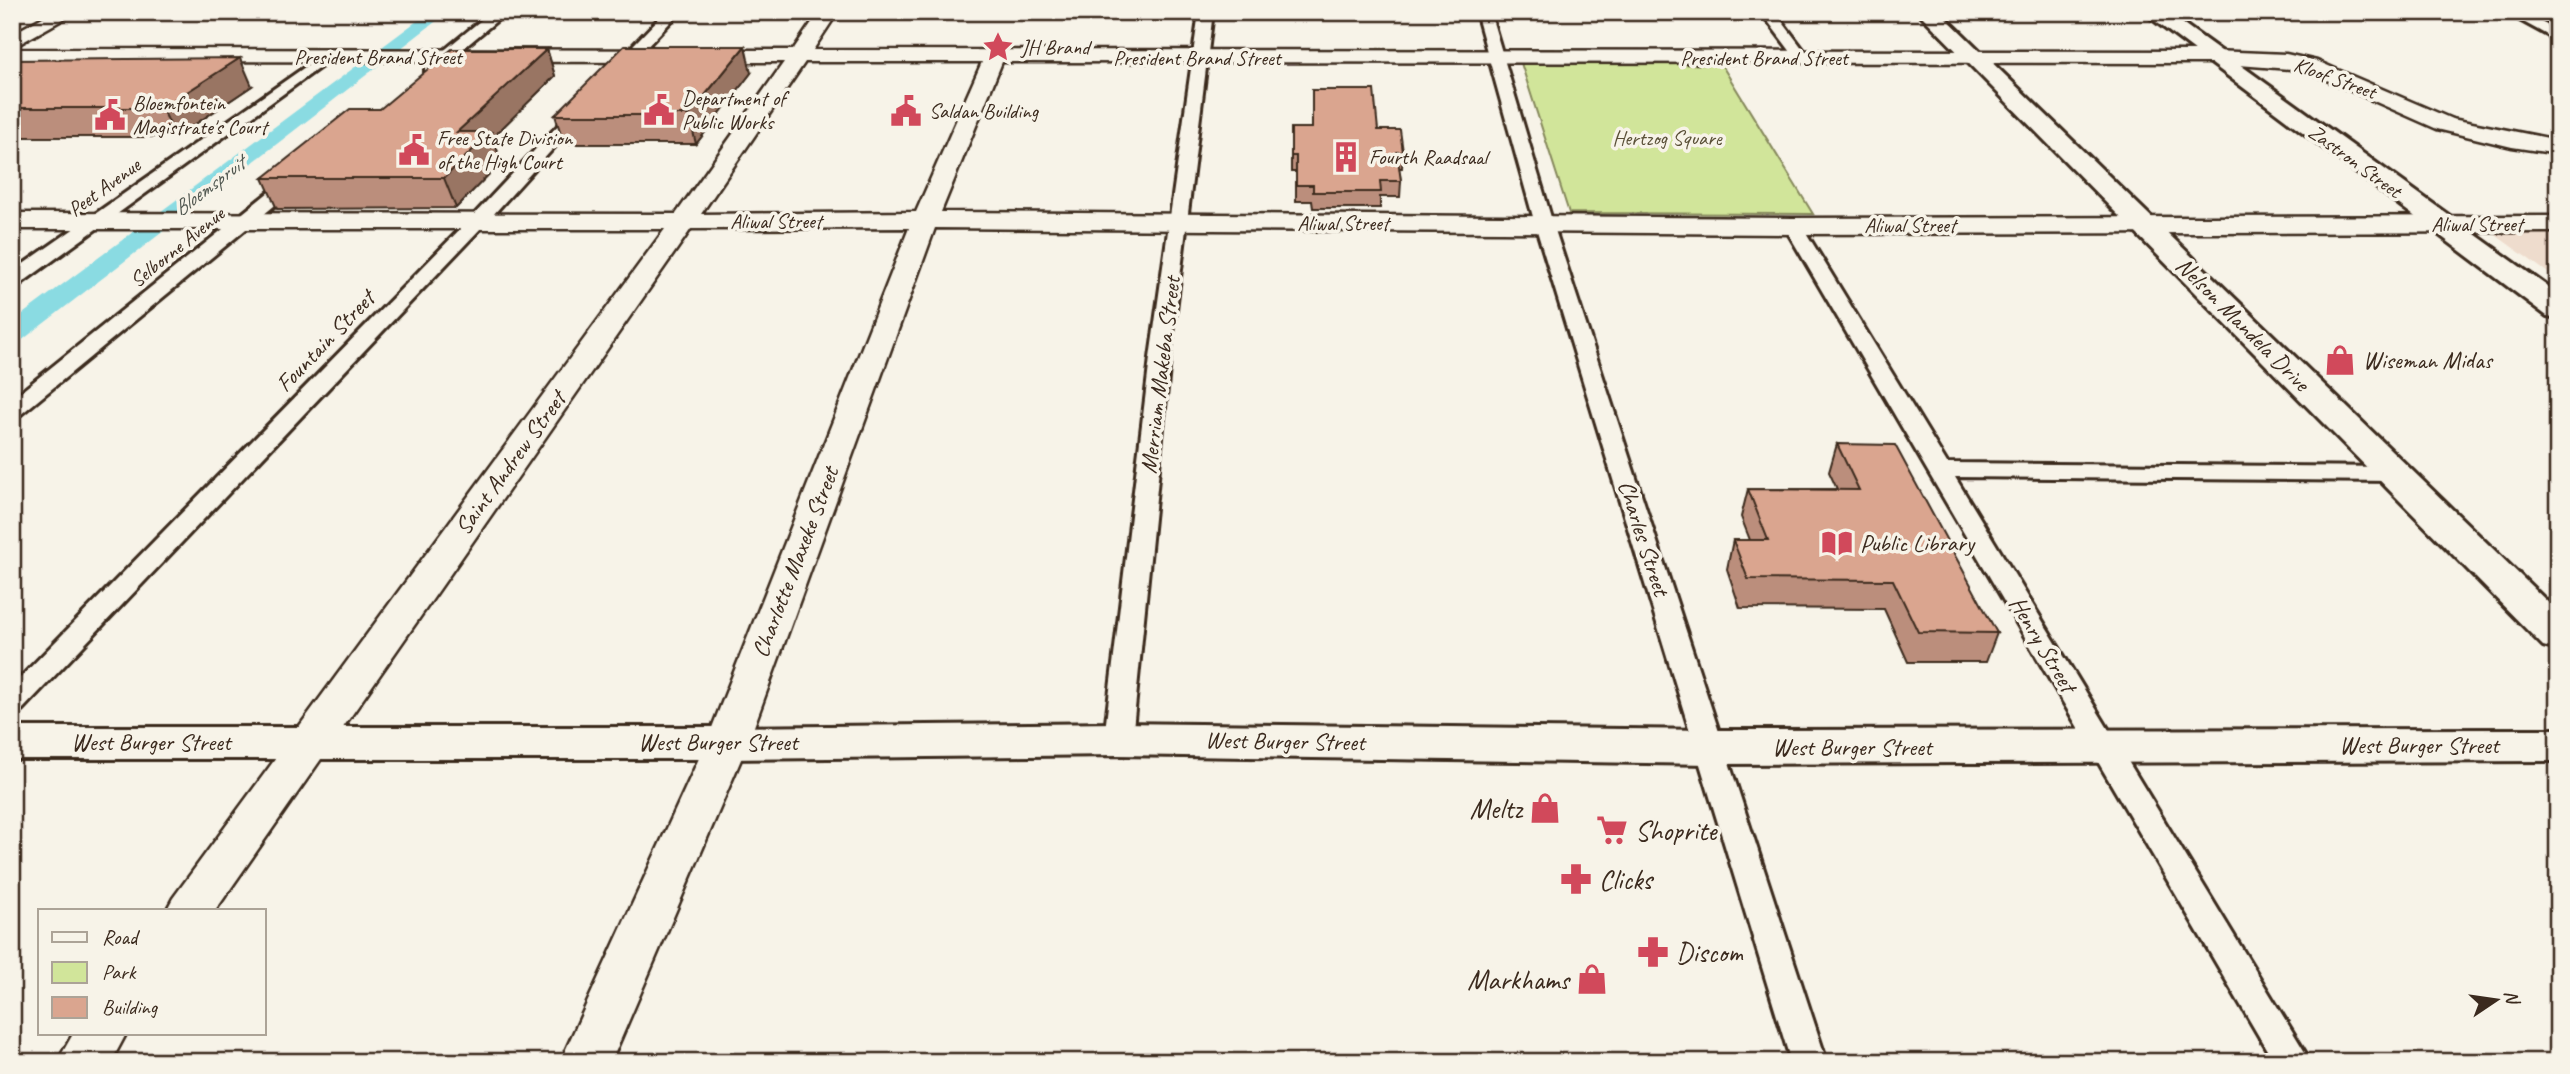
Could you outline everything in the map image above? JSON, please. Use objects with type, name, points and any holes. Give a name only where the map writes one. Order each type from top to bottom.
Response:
[{"type":"main road","name":"Nelson Mandela Drive","points":[[1928,12],[1971,58],[2558,636]]},
{"type":"main road","name":"Zastron Street","points":[[2153,12],[2558,309]]},
{"type":"main road","name":"West Burger Street","points":[[12,743],[727,743],[1118,739],[1711,747],[2558,745]]},
{"type":"street","points":[[12,42],[67,12]]},
{"type":"street","points":[[414,83],[436,57],[500,12]]},
{"type":"street","name":"Fountain Street","points":[[12,703],[476,223],[673,12]]},
{"type":"street","name":"Saint Andrew Street","points":[[190,909],[683,222],[829,12]]},
{"type":"street","name":"Merriam Makeba Street","points":[[1118,739],[1160,358],[1206,12]]},
{"type":"street","name":"Charles Street","points":[[1483,12],[1544,224],[1809,1062]]},
{"type":"street","points":[[1768,12],[1802,57]]},
{"type":"street","points":[[2512,12],[2558,37]]},
{"type":"street","name":"Kloof Street","points":[[2213,57],[2234,49],[2276,51],[2313,57],[2357,71],[2470,119],[2501,128],[2558,137]]},
{"type":"street","name":"President Brand Street","points":[[12,55],[2213,57]]},
{"type":"street","name":"Peet Avenue","points":[[12,281],[326,57]]},
{"type":"street","name":"Charlotte Maxeke Street","points":[[584,1062],[727,743],[925,220],[994,57]]},
{"type":"street","name":"Kloof Street","points":[[2213,57],[2286,60],[2310,65],[2445,124],[2512,141],[2558,147]]},
{"type":"street","name":"Selborne Avenue","points":[[12,410],[229,223],[306,170]]},
{"type":"street","name":"Aliwal Street","points":[[12,220],[476,223],[925,220],[1793,226],[2558,224]]},
{"type":"street","name":"Henry Street","points":[[1793,226],[2292,1062]]},
{"type":"street","points":[[1939,470],[2395,474]]},
{"type":"street","points":[[82,1062],[100,1036]]},
{"type":"shaded area","points":[[2490,231],[2558,232],[2558,280]]},
{"type":"green space","name":"Hertzog Square","points":[[1521,63],[1721,64],[1813,214],[1569,213]]},
{"type":"building","points":[[624,46],[745,46],[689,115],[555,115]]},
{"type":"building","points":[[452,49],[547,49],[457,132],[491,132],[444,178],[263,178],[350,109],[380,109]]},
{"type":"building","points":[[240,58],[162,108],[12,108],[12,60]]},
{"type":"building","name":"Fourth Raadsaal","points":[[1312,90],[1374,90],[1378,130],[1400,130],[1403,152],[1397,152],[1401,181],[1380,181],[1381,192],[1313,192],[1313,185],[1296,185],[1296,156],[1291,156],[1291,128],[1312,128]]},
{"type":"building","name":"Public Library","points":[[1837,444],[1895,445],[1997,633],[1918,632],[1893,580],[1748,579],[1733,540],[1768,540],[1748,489],[1859,490]]},
{"type":"waterway","name":"Bloemspruit","points":[[12,335],[440,12]]},
{"type":"place","name":"JH Brand","points":[[998,47]]},
{"type":"place","name":"Department of Public Works","points":[[659,110]]},
{"type":"place","name":"Saldan Building","points":[[906,111]]},
{"type":"place","name":"Bloemfontein Magistrate's Court","points":[[110,115]]},
{"type":"place","name":"Free State Division of the High Court","points":[[414,150]]},
{"type":"place","name":"Fourth Raadsaal","points":[[1346,157]]},
{"type":"place","name":"Wiseman Midas","points":[[2340,360]]},
{"type":"place","name":"Public Library","points":[[1837,543]]},
{"type":"place","name":"Meltz","points":[[1545,808]]},
{"type":"place","name":"Shoprite","points":[[1612,830]]},
{"type":"place","name":"Clicks","points":[[1576,879]]},
{"type":"place","name":"Discom","points":[[1653,952]]},
{"type":"place","name":"Markhams","points":[[1592,979]]}]
